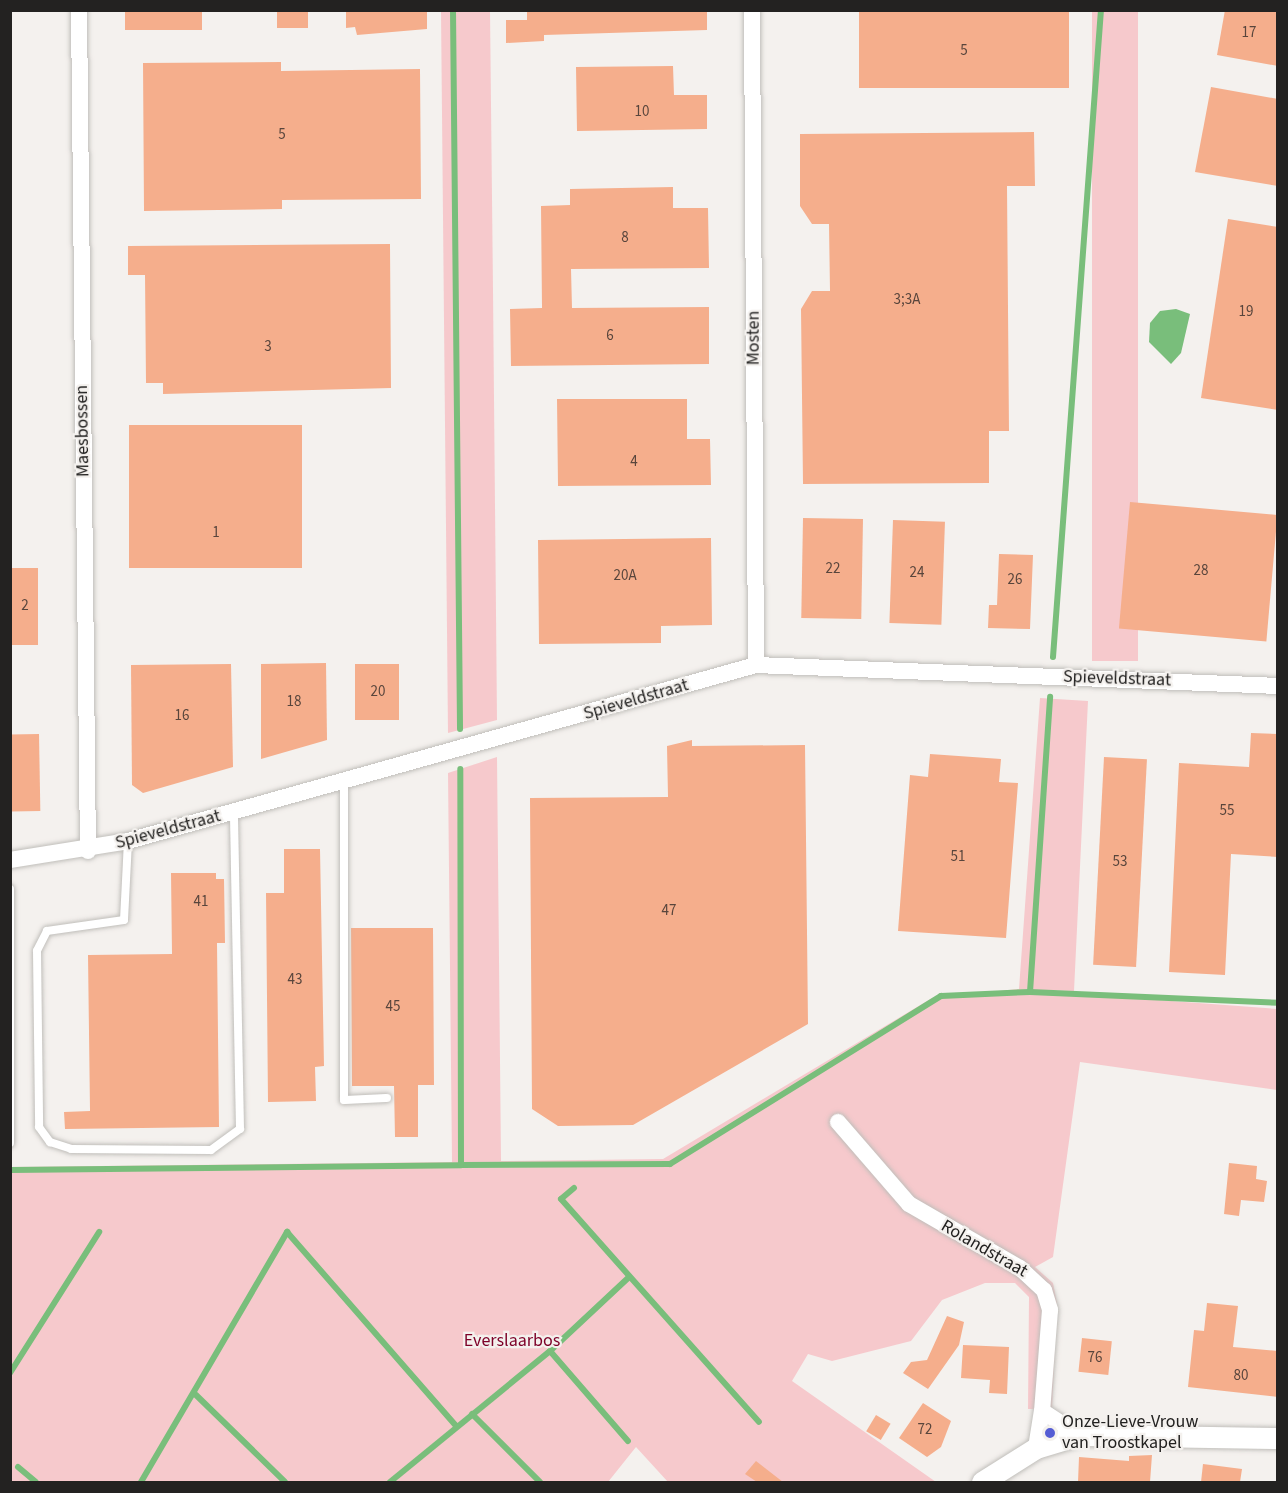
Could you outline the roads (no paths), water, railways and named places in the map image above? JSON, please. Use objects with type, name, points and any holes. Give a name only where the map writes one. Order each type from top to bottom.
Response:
[{"type":"street","name":"Maesbossen","points":[[79,10],[88,851]]},
{"type":"street","name":"Mosten","points":[[752,10],[756,665]]},
{"type":"street","name":"Spieveldstraat","points":[[10,860],[88,851],[128,841],[756,665],[1278,686]]},
{"type":"street","name":"Rolandstraat","points":[[837,1122],[909,1204],[1020,1268],[1044,1290],[1050,1310],[1042,1412],[1036,1448]]},
{"type":"street","points":[[1042,1412],[1079,1435]]},
{"type":"street","points":[[982,1482],[1036,1448],[1079,1435],[1278,1438]]},
{"type":"lane","points":[[344,782],[344,1100],[387,1098]]},
{"type":"lane","points":[[128,841],[124,920],[47,931],[37,951],[39,1127],[50,1143],[71,1149],[211,1150],[240,1129],[234,812]]},
{"type":"lane","points":[[10,890],[10,1143]]},
{"type":"waterway","points":[[453,10],[460,729]]},
{"type":"waterway","points":[[1053,657],[1101,10]]},
{"type":"waterway","points":[[461,1165],[670,1164],[941,996],[1030,992],[1050,697]]},
{"type":"waterway","points":[[10,1170],[461,1165],[460,769]]},
{"type":"waterway","points":[[1030,992],[1278,1003]]},
{"type":"waterway","points":[[574,1188],[561,1199],[759,1422]]},
{"type":"waterway","points":[[10,1373],[99,1232]]},
{"type":"waterway","points":[[141,1482],[287,1232],[456,1426]]},
{"type":"waterway","points":[[390,1482],[550,1351],[629,1277]]},
{"type":"waterway","points":[[550,1351],[628,1441]]},
{"type":"waterway","points":[[196,1395],[285,1482]]},
{"type":"waterway","points":[[472,1414],[540,1482]]},
{"type":"waterway","points":[[18,1467],[36,1482]]},
{"type":"place","name":"Onze-Lieve-Vrouw van Troostkapel","points":[[1050,1433]]},
{"type":"park label","name":"Everslaarbos","points":[[512,1341]]}]
